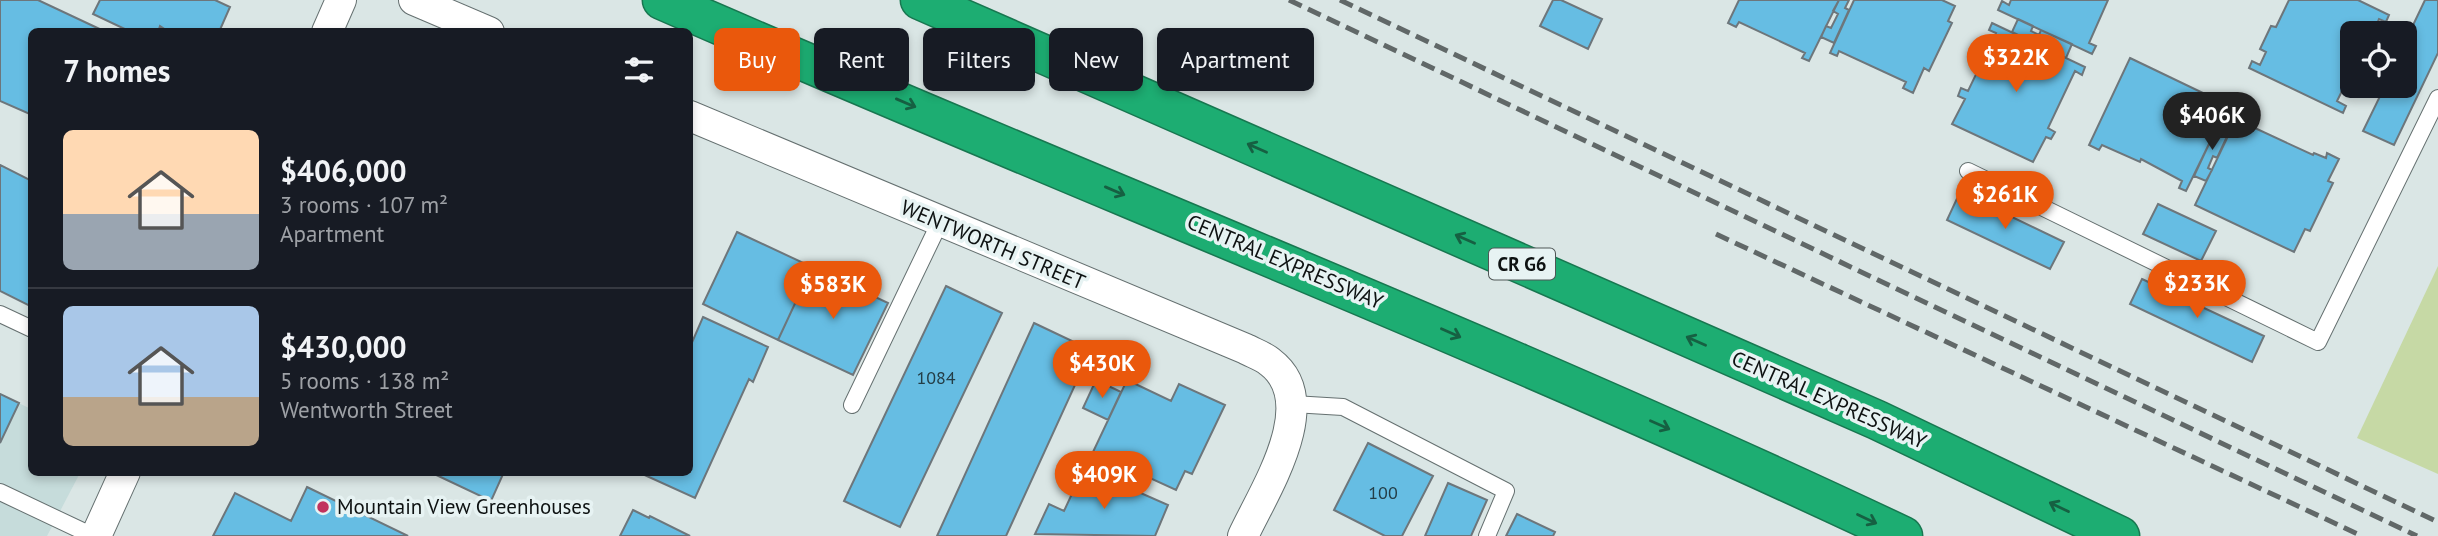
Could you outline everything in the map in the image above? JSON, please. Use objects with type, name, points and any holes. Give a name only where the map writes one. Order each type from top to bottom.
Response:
[{"type":"highway","name":"CENTRAL EXPRESSWAY","points":[[662,0],[1389,305],[1762,470],[1903,536]]},
{"type":"highway","name":"CENTRAL EXPRESSWAY","points":[[920,0],[1877,420],[2120,536]]},
{"type":"street","points":[[329,28],[341,0]]},
{"type":"street","points":[[414,0],[480,28]]},
{"type":"street","name":"WENTWORTH STREET","points":[[693,117],[1245,349],[1271,362],[1290,394]]},
{"type":"street","points":[[1243,536],[1291,429],[1290,394]]},
{"type":"street","points":[[94,536],[123,476]]},
{"type":"lane","points":[[1968,171],[2318,342],[2438,98]]},
{"type":"lane","points":[[852,405],[940,222]]},
{"type":"lane","points":[[0,314],[28,327]]},
{"type":"lane","points":[[1290,394],[1343,407],[1506,491],[1487,536]]},
{"type":"lane","points":[[0,492],[94,536]]},
{"type":"shaded area","points":[[0,394],[28,408],[28,476],[78,476],[47,536],[0,536]]},
{"type":"green space","points":[[2438,266],[2438,474],[2357,438]]},
{"type":"building","points":[[0,0],[38,0],[98,28],[28,28],[28,113],[0,101]]},
{"type":"building","points":[[100,0],[215,0],[230,7],[221,28],[123,28],[93,14]]},
{"type":"building","points":[[1553,0],[1561,0],[1602,19],[1588,49],[1540,26]]},
{"type":"building","points":[[1739,0],[1839,0],[1809,61],[1802,58],[1805,53],[1739,22],[1736,27],[1728,23]]},
{"type":"building","points":[[1839,0],[1849,0],[1845,8],[1849,10],[1834,43],[1821,37],[1826,26],[1831,28],[1838,14],[1833,11]]},
{"type":"building","points":[[1854,0],[1942,0],[1955,6],[1948,21],[1952,23],[1929,71],[1924,68],[1913,93],[1903,88],[1906,82],[1839,51],[1837,56],[1830,53]]},
{"type":"building","points":[[2011,0],[2108,0],[2089,43],[2096,46],[2092,54],[1998,10],[2002,1],[2009,5]]},
{"type":"building","points":[[2289,0],[2358,0],[2389,15],[2386,21],[2340,21],[2340,95],[2337,101],[2346,106],[2343,113],[2249,68],[2252,61],[2260,65],[2266,52],[2260,49],[2271,26],[2276,27]]},
{"type":"building","points":[[2425,0],[2438,0],[2438,53],[2417,97],[2417,21]]},
{"type":"building","points":[[2018,19],[2033,26],[2031,31],[2039,35],[2041,30],[2072,44],[2066,58],[2050,51],[2053,46],[2045,42],[2043,47],[2012,32]]},
{"type":"building","points":[[1992,23],[2085,67],[2082,75],[2075,71],[2048,128],[2055,132],[2051,139],[2046,137],[2033,162],[1952,124],[1965,99],[1958,96],[1961,88],[1968,91],[1996,33],[1989,30]]},
{"type":"building","points":[[2130,58],[2228,105],[2186,191],[2179,188],[2182,181],[2141,159],[2140,162],[2102,145],[2099,150],[2089,145]]},
{"type":"building","points":[[2379,98],[2416,98],[2394,145],[2363,131]]},
{"type":"building","points":[[2240,111],[2248,115],[2244,123],[2313,155],[2314,153],[2326,158],[2327,153],[2339,159],[2328,181],[2333,183],[2310,231],[2305,229],[2294,252],[2195,205]]},
{"type":"building","points":[[2219,122],[2231,128],[2217,158],[2213,156],[2208,168],[2212,170],[2206,181],[2194,176],[2209,144],[2213,146],[2219,135],[2214,133]]},
{"type":"building","points":[[0,165],[28,179],[28,305],[0,291]]},
{"type":"building","points":[[1960,192],[2064,242],[2050,269],[1947,220]]},
{"type":"building","points":[[2158,204],[2216,231],[2201,261],[2143,234]]},
{"type":"building","points":[[737,232],[812,267],[778,340],[703,304]]},
{"type":"building","points":[[812,267],[888,303],[853,375],[778,340]]},
{"type":"building","points":[[2142,279],[2264,336],[2252,362],[2130,304]]},
{"type":"building","points":[[946,286],[1002,313],[900,527],[844,501]]},
{"type":"building","points":[[703,317],[768,347],[753,382],[749,379],[695,498],[647,476],[693,476],[693,340]]},
{"type":"building","points":[[1034,323],[1091,350],[1006,536],[937,536]]},
{"type":"building","points":[[1096,380],[1121,392],[1108,420],[1083,408]]},
{"type":"building","points":[[1127,380],[1171,401],[1179,384],[1225,405],[1192,474],[1185,471],[1176,490],[1093,452]]},
{"type":"building","points":[[0,394],[19,403],[0,443]]},
{"type":"building","points":[[1368,443],[1433,476],[1402,536],[1385,536],[1334,510]]},
{"type":"building","points":[[1084,468],[1168,505],[1155,536],[1035,534],[1049,504],[1064,511]]},
{"type":"building","points":[[438,476],[502,476],[491,501]]},
{"type":"building","points":[[1448,483],[1487,500],[1471,536],[1425,536]]},
{"type":"building","name":"Mountain View Greenhouses","points":[[307,487],[408,536],[213,536],[235,493],[291,521]]},
{"type":"building","points":[[633,510],[649,518],[650,516],[690,536],[620,536]]},
{"type":"building","points":[[1517,514],[1555,532],[1553,536],[1506,536]]},
{"type":"railway","points":[[1289,0],[2417,536]]},
{"type":"railway","points":[[1340,0],[2438,522]]},
{"type":"railway","points":[[1716,234],[2362,536]]},
{"type":"place","name":"Mountain View Greenhouses","points":[[323,507]]}]
